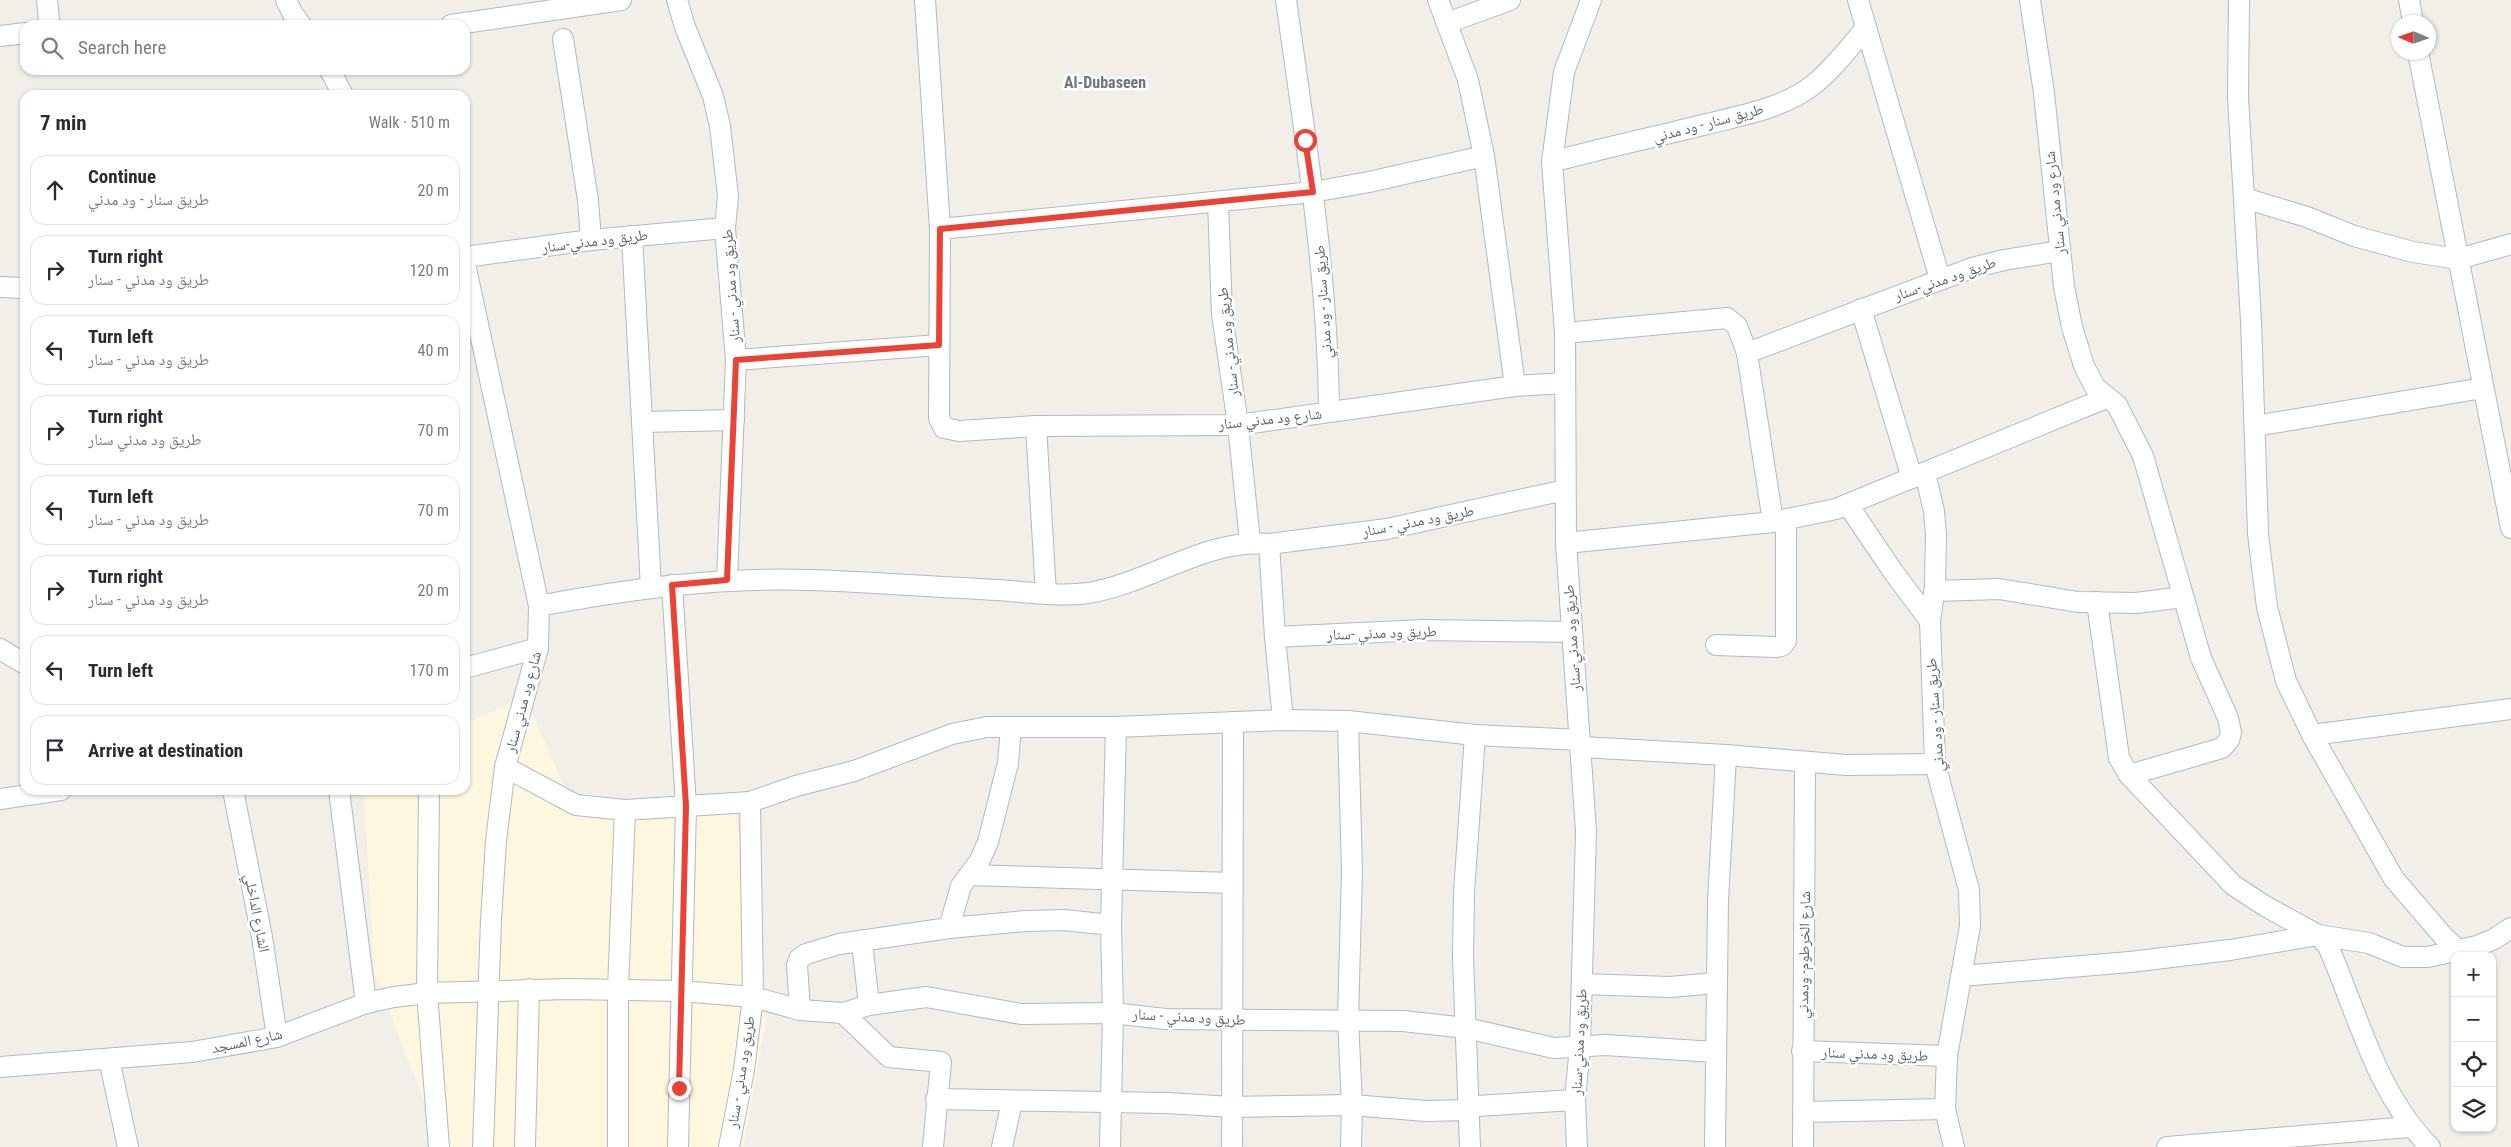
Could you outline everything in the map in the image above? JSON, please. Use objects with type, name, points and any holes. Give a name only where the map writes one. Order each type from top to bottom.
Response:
[{"type":"street","points":[[47,0],[49,20]]},
{"type":"street","points":[[286,0],[297,20]]},
{"type":"street","points":[[470,22],[621,0]]},
{"type":"street","name":"طريق ود مدني - سنار","points":[[677,0],[685,27],[713,96],[720,126],[728,196],[725,228],[736,360],[727,580]]},
{"type":"street","points":[[736,360],[939,345],[940,229],[925,0]]},
{"type":"street","name":"طريق سنار - ود مدني","points":[[1286,0],[1313,192],[1324,303],[1329,412]]},
{"type":"street","points":[[1438,0],[1468,80],[1484,156],[1514,386]]},
{"type":"street","points":[[1447,23],[1510,0]]},
{"type":"street","name":"طريق ود مدني-سنار","points":[[1577,1147],[1575,1100],[1580,1046],[1586,831],[1566,543],[1565,333],[1552,162],[1564,72],[1591,0]]},
{"type":"street","points":[[1858,0],[1940,279]]},
{"type":"street","name":"شارع ود مدني سنار","points":[[2030,0],[2044,93],[2064,287],[2072,327],[2091,380],[2106,398],[2117,405],[2143,456],[2201,658],[2228,718],[2231,733],[2230,740],[2222,748],[2129,775]]},
{"type":"street","points":[[2239,0],[2238,97],[2255,426],[2258,534],[2267,607],[2286,681],[2312,735],[2394,879],[2444,937],[2458,950]]},
{"type":"street","points":[[2410,0],[2412,15]]},
{"type":"street","name":"طريق سنار - ود مدني","points":[[1552,162],[1633,144],[1758,111],[1788,100],[1812,86],[1865,29]]},
{"type":"street","points":[[0,36],[20,34]]},
{"type":"street","points":[[563,39],[588,200],[591,240]]},
{"type":"street","points":[[2420,60],[2511,528]]},
{"type":"street","points":[[333,75],[341,90]]},
{"type":"street","points":[[940,229],[1313,192],[1369,182],[1484,156]]},
{"type":"street","points":[[2244,198],[2307,217],[2354,236],[2412,252],[2458,259],[2511,244]]},
{"type":"street","name":"طريق ود مدني- سنار","points":[[1218,202],[1222,314],[1238,425],[1260,543]]},
{"type":"street","name":"طريق ود مدني-سنار","points":[[470,256],[591,240],[725,228]]},
{"type":"street","points":[[632,236],[651,588]]},
{"type":"street","name":"طريق ود مدني-سنار","points":[[1747,353],[1940,279],[2004,260],[2060,251]]},
{"type":"street","points":[[0,287],[20,288]]},
{"type":"street","name":"شارع ود مدني سنار","points":[[470,287],[539,606],[538,648],[505,767],[496,841],[488,991],[483,1147]]},
{"type":"street","points":[[1861,309],[1918,476]]},
{"type":"street","points":[[1565,333],[1727,318],[1737,326],[1742,334],[1779,521],[1786,641],[1782,646],[1776,647],[1716,645]]},
{"type":"street","name":"شارع ود مدني سنار","points":[[939,345],[939,418],[944,428],[959,431],[1036,426],[1238,425],[1514,386],[1565,382]]},
{"type":"street","points":[[2255,426],[2483,388]]},
{"type":"street","points":[[1566,543],[1779,521],[1848,505],[2106,398]]},
{"type":"street","points":[[642,422],[734,420]]},
{"type":"street","points":[[1036,426],[1046,593]]},
{"type":"street","name":"طريق سنار - ود مدني","points":[[1918,476],[1934,511],[1936,534],[1934,591],[1930,621],[1935,764],[1969,890],[1970,926],[1961,976]]},
{"type":"street","name":"طريق ود مدني - سنار","points":[[539,606],[672,585],[727,580],[808,580],[1046,593],[1088,593],[1125,583],[1228,546],[1387,529],[1565,490]]},
{"type":"street","points":[[1848,505],[1930,621]]},
{"type":"street","points":[[1260,543],[1275,637],[1283,720]]},
{"type":"street","points":[[672,585],[686,806],[678,1147]]},
{"type":"street","points":[[1934,591],[1999,589],[2078,602],[2136,603],[2183,597]]},
{"type":"street","points":[[2096,602],[2119,758],[2129,775],[2233,885],[2265,906],[2318,935],[2328,946],[2379,1072],[2409,1127],[2430,1147]]},
{"type":"street","name":"طريق ود مدني -سنار","points":[[1275,637],[1423,630],[1571,632]]},
{"type":"street","points":[[470,661],[538,648]]},
{"type":"street","points":[[0,649],[20,661]]},
{"type":"street","points":[[2312,735],[2511,709]]},
{"type":"street","points":[[505,767],[576,806],[625,810],[750,802],[796,786],[854,771],[960,732],[987,728],[1116,727],[1283,720],[1348,721],[1475,735],[1846,765],[1935,764]]},
{"type":"street","points":[[1348,721],[1352,872],[1348,1019],[1352,1105],[1351,1147]]},
{"type":"street","points":[[1232,1147],[1233,722]]},
{"type":"street","points":[[1110,1147],[1114,1013],[1111,925],[1116,727]]},
{"type":"street","points":[[949,928],[961,886],[979,862],[988,842],[1004,780],[1011,728]]},
{"type":"street","points":[[1470,1147],[1467,1110],[1463,957],[1464,892],[1475,735]]},
{"type":"street","points":[[1715,1147],[1716,983],[1726,755]]},
{"type":"street","name":"شارع الخرطوم- ودمدني","points":[[1803,1147],[1802,1052],[1805,988],[1806,762]]},
{"type":"street","points":[[0,799],[27,795]]},
{"type":"street","name":"الشارع الداخلي","points":[[234,795],[262,937],[277,1036]]},
{"type":"street","points":[[340,795],[366,1003]]},
{"type":"street","points":[[429,795],[427,993],[439,1147]]},
{"type":"street","name":"طريق ود مدني - سنار","points":[[729,1147],[744,1070],[752,997],[750,802]]},
{"type":"street","points":[[618,1147],[618,989],[625,810]]},
{"type":"street","points":[[969,875],[1112,881],[1232,883]]},
{"type":"street","points":[[752,997],[800,1010],[797,965],[799,959],[806,954],[839,944],[949,928],[1045,921],[1111,925]]},
{"type":"street","points":[[1954,1147],[1945,1110],[1947,1056],[1961,976],[2130,962],[2230,950],[2318,935],[2369,943],[2403,957],[2428,957],[2494,939],[2511,928]]},
{"type":"street","points":[[862,942],[869,1005]]},
{"type":"street","points":[[1582,984],[1670,987],[1716,983]]},
{"type":"street","name":"شارع المسجد","points":[[0,1067],[192,1052],[277,1036],[366,1003],[427,993],[618,989],[681,990],[752,997]]},
{"type":"street","points":[[525,1147],[529,990]]},
{"type":"street","name":"طريق ود مدني - سنار","points":[[800,1010],[843,1013],[869,1005],[926,997],[1021,1014],[1114,1013],[1165,1019],[1348,1019],[1403,1021],[1466,1028],[1554,1048],[1580,1046]]},
{"type":"street","points":[[843,1013],[888,1057],[941,1062],[936,1099],[933,1147]]},
{"type":"street","points":[[1580,1046],[1605,1045],[1715,1052]]},
{"type":"street","name":"طريق ود مدني سنار","points":[[1802,1052],[1947,1056]]},
{"type":"street","points":[[109,1059],[128,1147]]},
{"type":"street","points":[[936,1099],[1012,1102],[1167,1103],[1232,1107],[1352,1105],[1402,1110],[1467,1110],[1476,1106],[1575,1100]]},
{"type":"street","points":[[1002,1147],[1012,1102]]},
{"type":"street","points":[[1804,1112],[1945,1110]]},
{"type":"street","points":[[2179,1146],[2357,1139],[2409,1127]]},
{"type":"shaded area","points":[[525,696],[566,791],[736,814],[766,1020],[743,1147],[442,1147],[374,972],[364,795],[470,795],[470,722]]},
{"type":"district","name":"Al-Dubaseen","points":[[1105,82]]},
{"type":"route","points":[[679,1088],[686,806],[672,585],[727,580],[736,360],[939,345],[940,229],[1313,192],[1305,140]]}]
